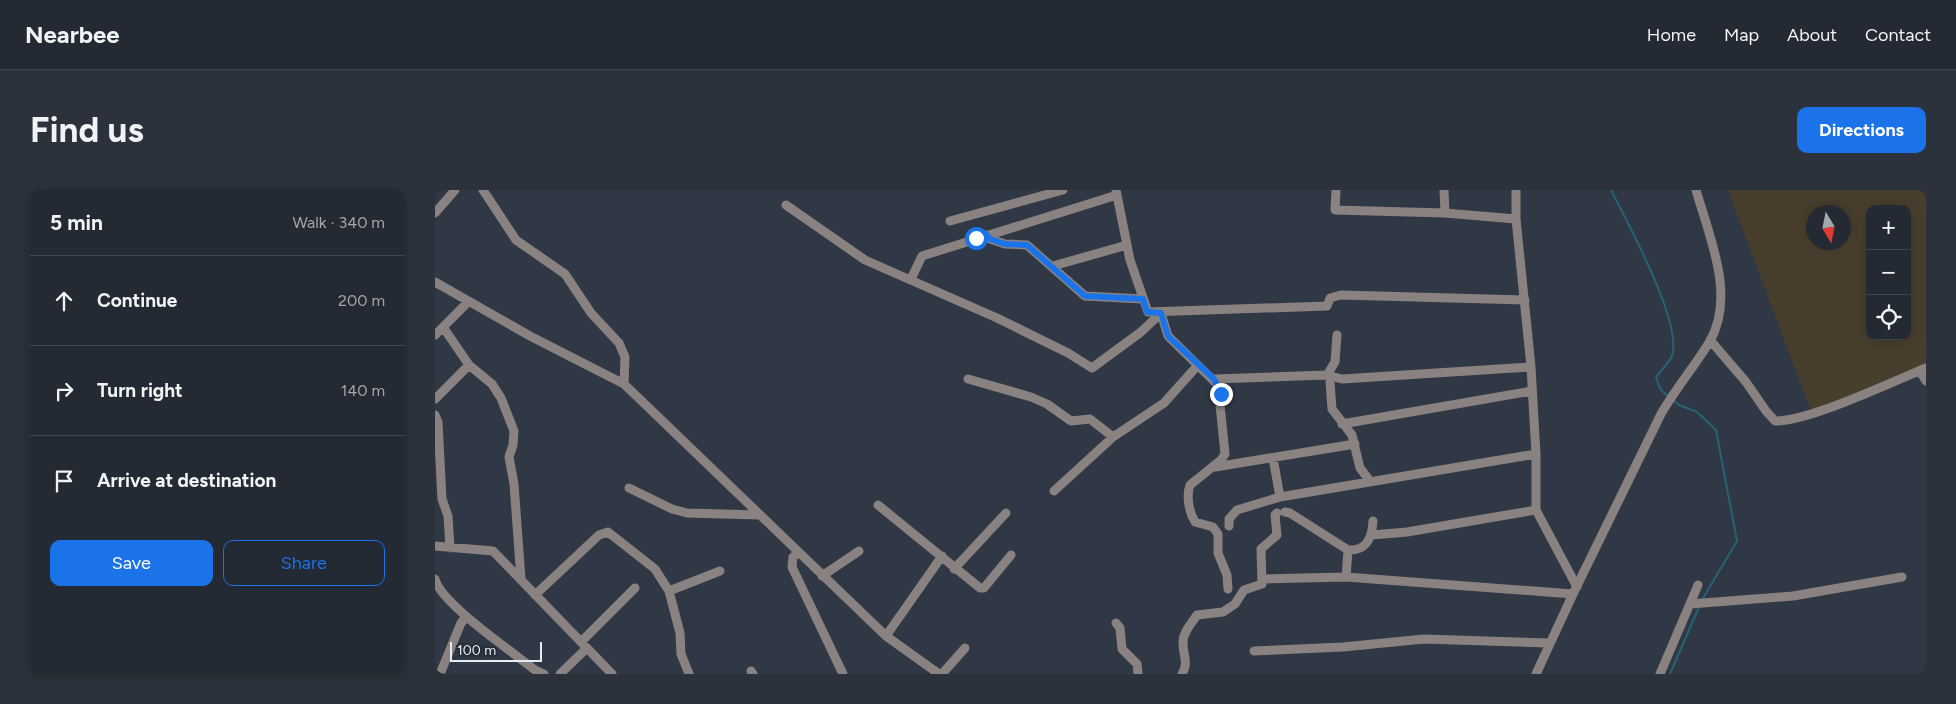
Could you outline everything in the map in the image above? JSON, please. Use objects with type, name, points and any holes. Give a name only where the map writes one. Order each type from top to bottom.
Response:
[{"type":"street","points":[[435,213],[455,190]]},
{"type":"street","points":[[483,190],[517,240],[565,274],[591,313],[619,343],[625,357],[623,384]]},
{"type":"street","points":[[950,221],[1063,190]]},
{"type":"street","points":[[1336,190],[1335,210],[1445,213],[1516,219]]},
{"type":"street","points":[[1444,190],[1445,213]]},
{"type":"street","points":[[1515,190],[1516,219],[1531,367],[1536,454],[1536,510],[1575,590]]},
{"type":"street","points":[[1536,674],[1549,643],[1661,414],[1716,328],[1721,295],[1719,273],[1696,190]]},
{"type":"street","points":[[911,279],[922,256],[1116,192],[1127,245],[1147,312],[1327,306],[1330,298],[1341,295],[1525,300]]},
{"type":"street","points":[[786,205],[865,260],[911,279],[1046,342],[1093,368],[1141,332],[1161,313]]},
{"type":"street","points":[[986,234],[990,239],[1005,244],[1027,245],[1053,266],[1056,271],[1069,279],[1085,296],[1143,299]]},
{"type":"street","points":[[1053,266],[1127,245]]},
{"type":"street","points":[[437,286],[623,384],[886,636],[940,674],[965,648]]},
{"type":"street","points":[[435,335],[468,302]]},
{"type":"street","points":[[1161,313],[1168,336],[1214,379],[1221,394],[1225,447],[1221,460],[1190,485],[1190,511],[1195,522],[1213,527],[1218,534],[1219,553],[1227,575],[1228,588]]},
{"type":"street","points":[[443,328],[469,365],[492,384],[501,398],[514,432],[513,445],[509,456],[514,484],[521,579]]},
{"type":"street","points":[[1337,335],[1335,362],[1328,379],[1332,410],[1352,435],[1360,468],[1370,481]]},
{"type":"street","points":[[1710,340],[1746,382],[1775,421],[1785,421],[1828,407],[1923,370],[1926,380]]},
{"type":"street","points":[[435,399],[469,365]]},
{"type":"street","points":[[1054,491],[1113,437],[1164,403],[1197,365]]},
{"type":"street","points":[[1214,379],[1342,379],[1531,367]]},
{"type":"street","points":[[968,379],[1031,397],[1047,404],[1071,421],[1089,419],[1113,437]]},
{"type":"street","points":[[1343,424],[1532,391]]},
{"type":"street","points":[[435,415],[442,499],[448,516],[450,548]]},
{"type":"street","points":[[1211,467],[1355,444]]},
{"type":"street","points":[[1229,526],[1229,519],[1237,510],[1280,497],[1536,454]]},
{"type":"street","points":[[1273,458],[1280,497]]},
{"type":"street","points":[[629,488],[672,509],[687,513],[760,515]]},
{"type":"street","points":[[878,505],[942,556],[954,569],[983,589],[1011,556]]},
{"type":"street","points":[[1372,535],[1448,526],[1536,510]]},
{"type":"street","points":[[954,569],[1006,512]]},
{"type":"street","points":[[1183,674],[1186,667],[1183,644],[1184,635],[1197,615],[1215,614],[1229,609],[1244,590],[1261,584],[1263,579],[1260,552],[1277,535],[1275,516],[1281,512],[1291,513],[1347,550],[1363,548],[1372,535],[1373,521]]},
{"type":"street","points":[[535,595],[603,532],[608,532],[655,569],[669,591],[681,633],[681,654],[689,674]]},
{"type":"street","points":[[435,546],[493,551],[612,674]]},
{"type":"street","points":[[1346,576],[1347,550]]},
{"type":"street","points":[[822,576],[859,551]]},
{"type":"street","points":[[798,553],[793,557],[792,567],[843,674]]},
{"type":"street","points":[[886,636],[942,556]]},
{"type":"street","points":[[669,591],[720,571]]},
{"type":"street","points":[[1263,579],[1346,576],[1575,590]]},
{"type":"street","points":[[1693,604],[1793,596],[1902,577]]},
{"type":"street","points":[[436,585],[467,617],[535,670],[544,674]]},
{"type":"street","points":[[1660,674],[1693,604],[1698,586]]},
{"type":"street","points":[[560,674],[635,588]]},
{"type":"street","points":[[439,674],[461,624],[467,617]]},
{"type":"street","points":[[1116,623],[1120,628],[1122,649],[1137,664],[1138,674]]},
{"type":"street","points":[[1254,651],[1343,647],[1424,639],[1549,643]]},
{"type":"shaded area","points":[[1728,190],[1926,190],[1926,366],[1811,411]]},
{"type":"waterway","points":[[1611,190],[1652,273],[1669,321],[1673,341],[1672,356],[1656,378],[1661,390],[1669,397]]},
{"type":"waterway","points":[[1673,400],[1679,405],[1697,412],[1716,430],[1737,541],[1702,600]]},
{"type":"waterway","points":[[1670,674],[1699,607]]},
{"type":"route","points":[[976,238],[986,234],[990,239],[1005,244],[1027,245],[1053,266],[1056,271],[1069,279],[1085,296],[1143,299],[1147,312],[1161,313],[1168,336],[1214,379],[1221,394]]}]
